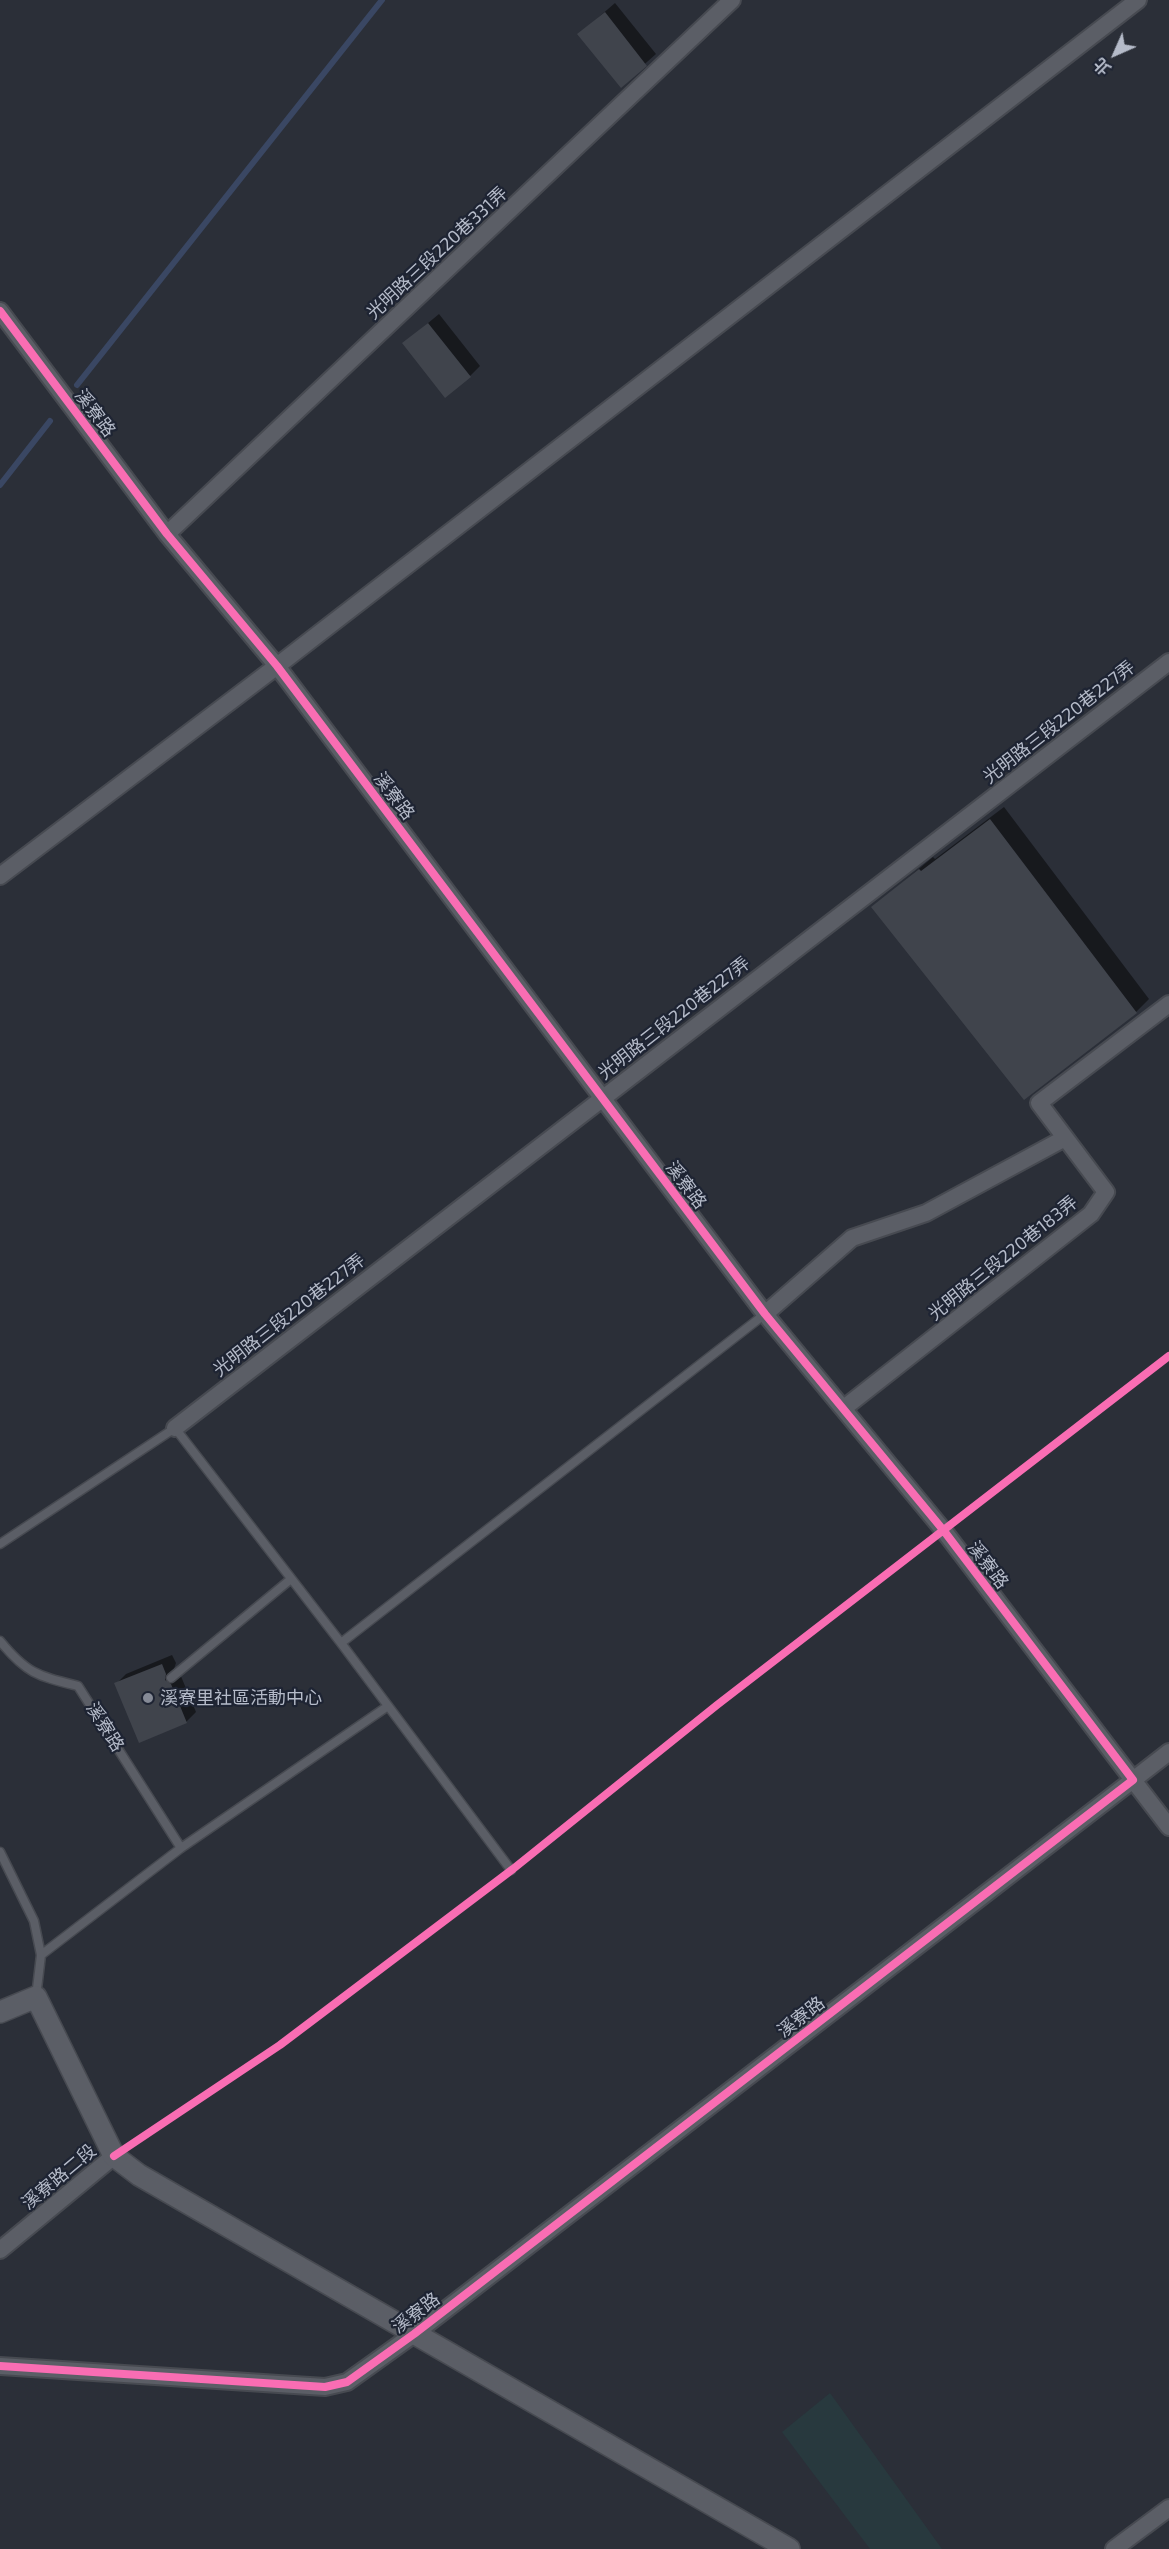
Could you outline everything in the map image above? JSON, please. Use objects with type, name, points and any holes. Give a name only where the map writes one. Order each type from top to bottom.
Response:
[{"type":"street","name":"光明路三段220巷331弄","points":[[168,534],[732,0]]},
{"type":"street","points":[[0,876],[277,666],[1138,0]]},
{"type":"street","name":"溪寮路","points":[[0,311],[168,534],[277,666],[765,1314],[944,1531],[1133,1780],[414,2334],[347,2382],[325,2386],[0,2366]]},
{"type":"street","name":"光明路三段220巷227弄","points":[[175,1428],[1169,662]]},
{"type":"street","name":"光明路三段220巷183弄","points":[[844,1408],[1091,1214],[1106,1192],[1039,1103],[1169,1004]]},
{"type":"street","points":[[765,1314],[852,1238],[926,1213],[1065,1138]]},
{"type":"street","points":[[1169,1752],[1133,1780],[1169,1827]]},
{"type":"street","name":"溪寮路","points":[[36,1997],[114,2156],[139,2175],[789,2549]]},
{"type":"street","points":[[0,2012],[36,1997]]},
{"type":"street","name":"溪寮路二段","points":[[0,2250],[114,2156]]},
{"type":"street","points":[[1114,2549],[1169,2508]]},
{"type":"lane","points":[[340,1643],[765,1314]]},
{"type":"lane","points":[[0,1544],[175,1428],[511,1870]]},
{"type":"lane","points":[[171,1678],[291,1579]]},
{"type":"lane","name":"溪寮路","points":[[0,1641],[15,1660],[39,1676],[78,1686],[181,1848]]},
{"type":"lane","points":[[41,1954],[181,1848],[388,1706]]},
{"type":"lane","points":[[0,1852],[34,1920],[41,1954],[36,1997]]},
{"type":"shaded area","points":[[830,2393],[942,2549],[870,2549],[782,2432]]},
{"type":"building","points":[[605,12],[647,66],[621,88],[577,34]]},
{"type":"building","points":[[428,323],[471,377],[445,398],[402,343]]},
{"type":"building","points":[[990,819],[1137,1013],[1024,1100],[871,907],[919,869],[921,871]]},
{"type":"building","name":"溪寮里社區活動中心","points":[[162,1664],[166,1674],[165,1680],[171,1684],[187,1723],[139,1743],[114,1683]]},
{"type":"waterway","points":[[77,385],[382,0]]},
{"type":"waterway","points":[[0,485],[50,421]]},
{"type":"cycle path","points":[[0,311],[167,534],[277,666],[765,1314],[944,1531],[1133,1780],[414,2334],[347,2382],[325,2387],[0,2366]]},
{"type":"cycle path","points":[[114,2156],[280,2045],[513,1869],[717,1705],[1169,1356]]},
{"type":"place","name":"溪寮里社區活動中心","points":[[148,1698]]}]
